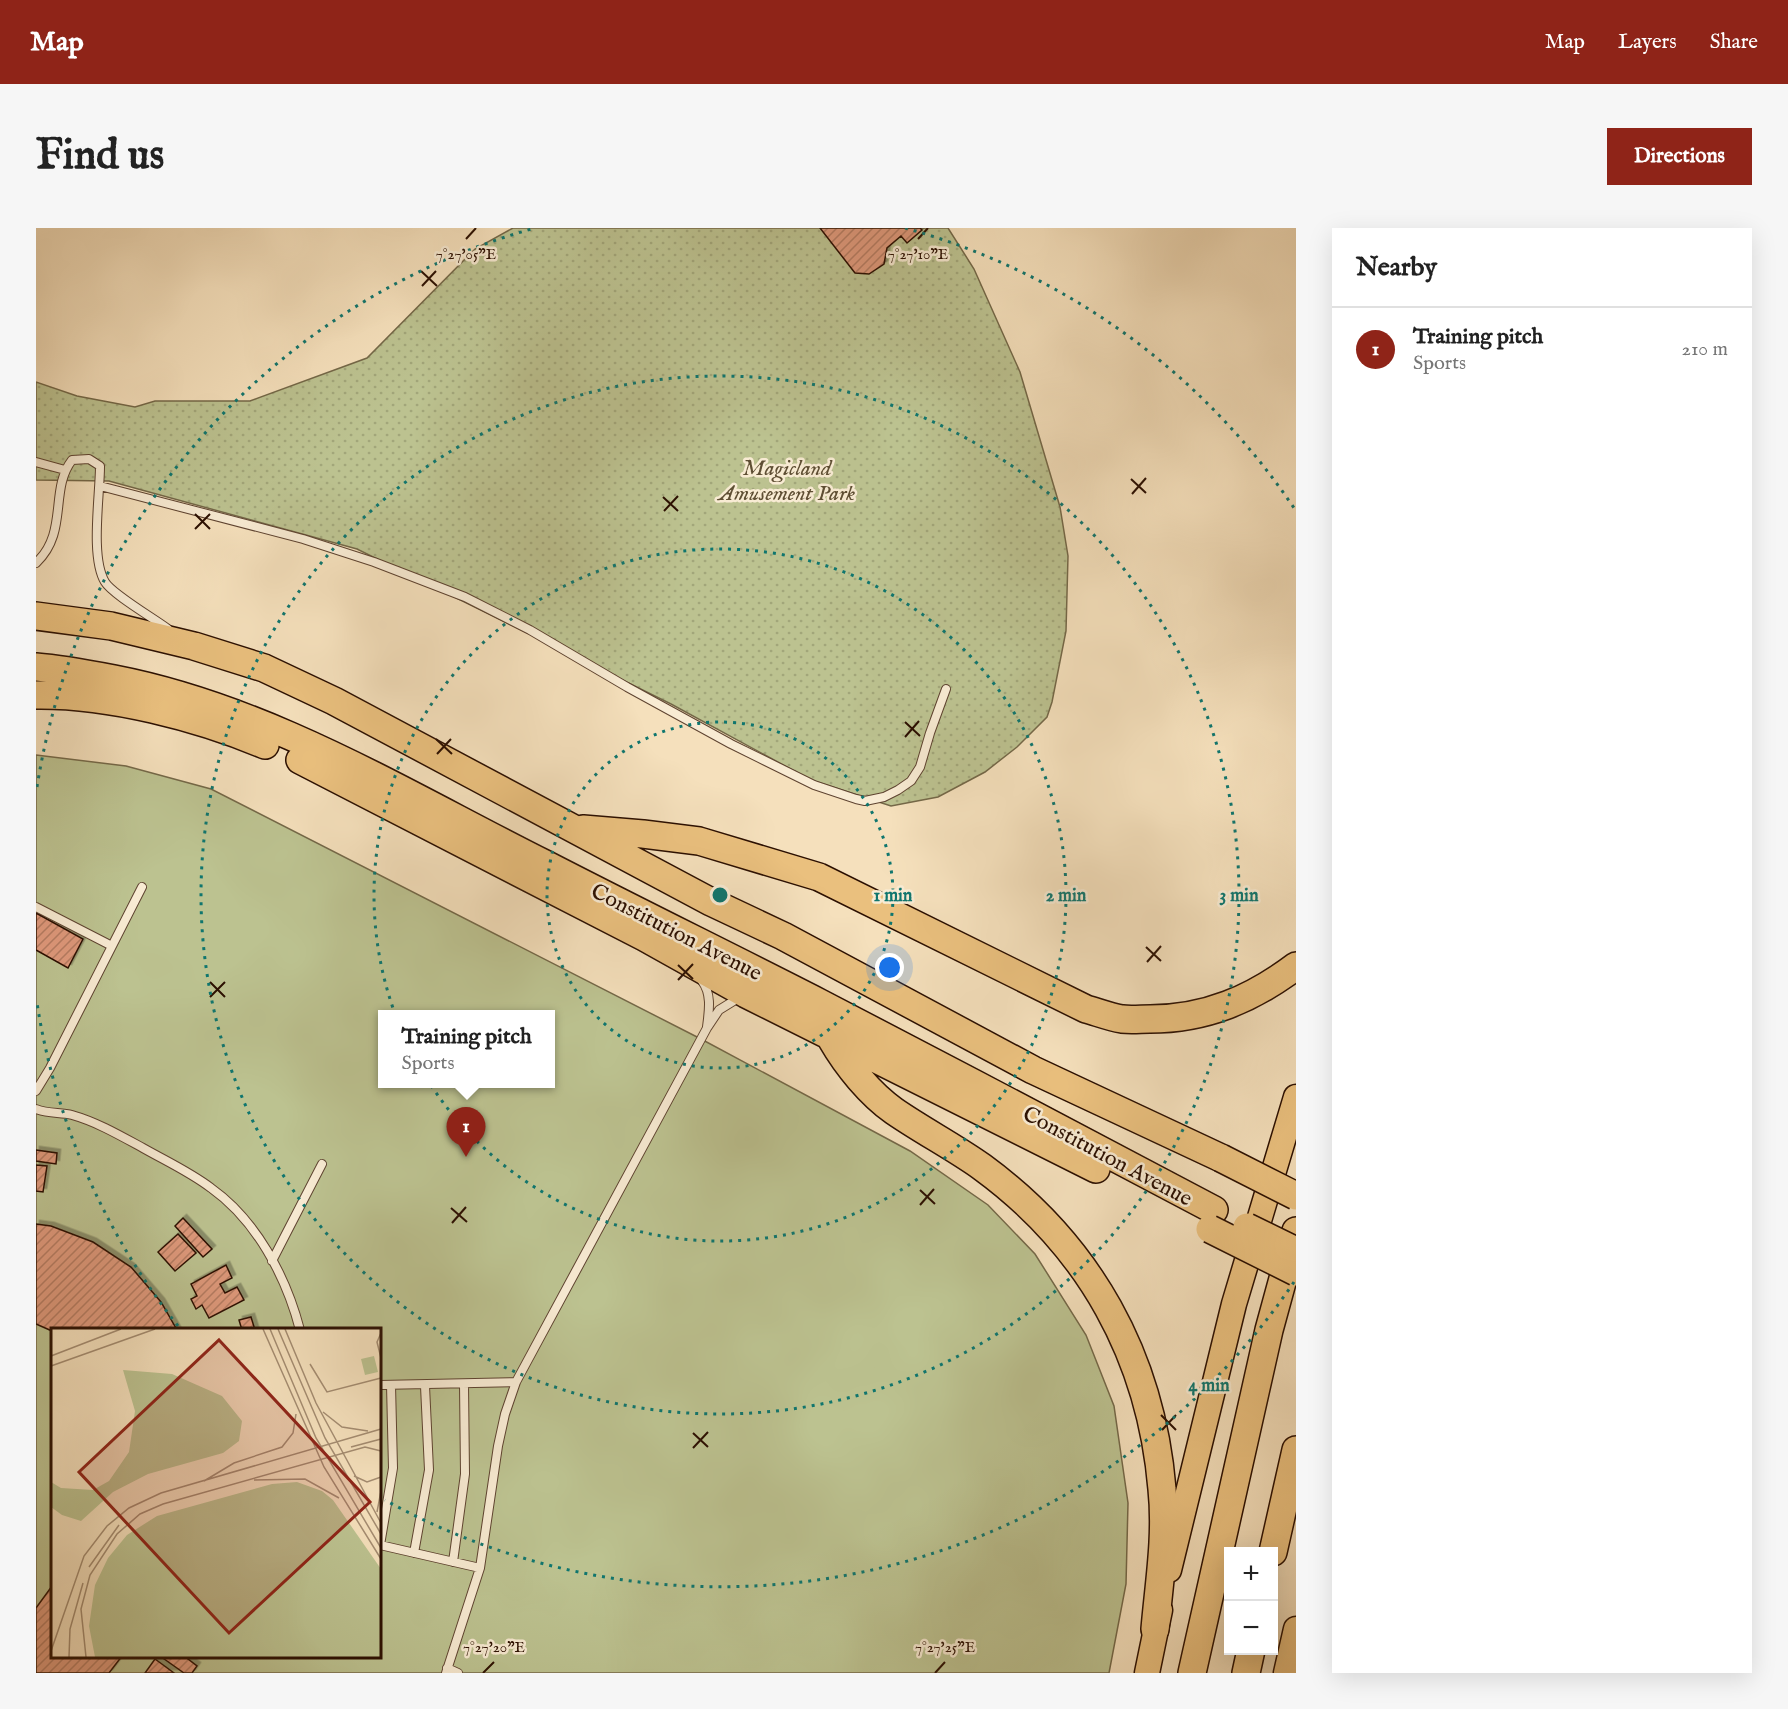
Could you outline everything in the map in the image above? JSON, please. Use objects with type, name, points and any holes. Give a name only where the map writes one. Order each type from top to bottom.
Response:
[{"type":"highway","name":"Constitution Avenue","points":[[36,616],[111,626],[194,646],[264,668],[334,701],[1033,1070],[1221,1158],[1296,1196]]},
{"type":"highway","name":"Constitution Avenue","points":[[36,668],[59,668],[137,684],[213,705],[287,734],[393,785],[541,863],[757,989],[822,1023],[1180,1193],[1212,1219],[1296,1251]]},
{"type":"highway","points":[[42,694],[140,706],[242,736],[295,758],[690,962],[757,989]]},
{"type":"highway","points":[[573,829],[699,841],[819,877],[1086,1009],[1122,1019],[1196,1016],[1238,1001],[1270,985],[1296,966]]},
{"type":"highway","points":[[822,1023],[1143,1192],[1212,1219],[1296,1272]]},
{"type":"highway","points":[[822,1023],[840,1054],[877,1097],[893,1110],[980,1165],[1021,1199],[1067,1246],[1104,1297],[1137,1369],[1151,1412],[1158,1451],[1163,1490],[1164,1535],[1155,1629]]},
{"type":"highway","points":[[1147,1673],[1155,1629],[1234,1304],[1296,1097]]},
{"type":"highway","points":[[1143,1192],[1180,1193]]},
{"type":"highway","points":[[1192,1673],[1269,1330],[1296,1231]]},
{"type":"highway","points":[[1274,1547],[1296,1450]]},
{"type":"highway","points":[[1286,1673],[1296,1629]]},
{"type":"highway","points":[[1246,1673],[1250,1655]]},
{"type":"lane","points":[[36,563],[46,554],[57,527],[65,470],[72,460],[89,459],[100,466],[96,550],[105,582],[124,598],[194,646]]},
{"type":"lane","points":[[36,462],[65,470]]},
{"type":"lane","points":[[100,486],[303,539],[374,562],[465,597],[530,630],[731,744],[814,785],[856,799],[865,801],[884,797],[911,781],[920,767],[946,689]]},
{"type":"lane","points":[[36,1091],[50,1068],[142,887]]},
{"type":"lane","points":[[36,907],[112,946]]},
{"type":"lane","points":[[690,962],[707,987],[709,1008],[707,1028]]},
{"type":"lane","points":[[458,1673],[447,1671],[480,1568],[498,1446],[505,1414],[516,1383],[707,1028],[719,1010],[757,989]]},
{"type":"lane","points":[[36,1109],[72,1115],[100,1126],[190,1174],[213,1189],[248,1224],[272,1261],[300,1328]]},
{"type":"lane","points":[[272,1261],[322,1164]]},
{"type":"lane","points":[[381,1385],[516,1383]]},
{"type":"lane","points":[[453,1562],[465,1474],[464,1384]]},
{"type":"lane","points":[[381,1539],[393,1467],[391,1385]]},
{"type":"lane","points":[[414,1553],[429,1470],[425,1386]]},
{"type":"lane","points":[[381,1545],[480,1568]]},
{"type":"green space","name":"Magicland Amusement Park","points":[[513,228],[948,228],[974,269],[1020,372],[1060,507],[1068,556],[1066,631],[1047,717],[1017,747],[985,772],[938,797],[891,806],[811,780],[671,704],[357,549],[109,481],[36,480],[36,382],[77,396],[135,407],[155,401],[250,401],[367,358],[475,249]]},
{"type":"green space","points":[[36,755],[126,766],[211,789],[701,1039],[910,1151],[988,1205],[1035,1254],[1086,1335],[1114,1406],[1128,1503],[1126,1584],[1109,1673],[36,1673]]},
{"type":"building","points":[[820,228],[920,228],[922,230],[907,243],[901,236],[887,248],[884,264],[869,274],[855,273]]},
{"type":"building","points":[[36,913],[83,939],[68,968],[36,950]]},
{"type":"building","points":[[36,1150],[57,1153],[56,1164],[36,1161]]},
{"type":"building","points":[[36,1165],[47,1166],[43,1192],[36,1191]]},
{"type":"building","points":[[183,1218],[212,1249],[203,1257],[175,1226]]},
{"type":"building","points":[[36,1224],[51,1226],[93,1242],[131,1267],[161,1302],[176,1328],[51,1328],[51,1331],[36,1324]]},
{"type":"building","points":[[178,1234],[196,1253],[175,1271],[158,1252]]},
{"type":"building","points":[[226,1265],[232,1278],[220,1284],[225,1293],[237,1287],[244,1300],[209,1318],[202,1305],[196,1309],[191,1299],[197,1296],[191,1284]]},
{"type":"building","points":[[251,1317],[254,1328],[241,1328],[239,1320]]},
{"type":"building","points":[[51,1587],[51,1658],[120,1658],[109,1673],[36,1673],[36,1608]]},
{"type":"building","points":[[163,1658],[187,1658],[197,1666],[192,1673],[184,1673]]},
{"type":"building","points":[[155,1659],[174,1673],[145,1673]]},
{"type":"place","name":"Training pitch","points":[[466,1157]]}]
